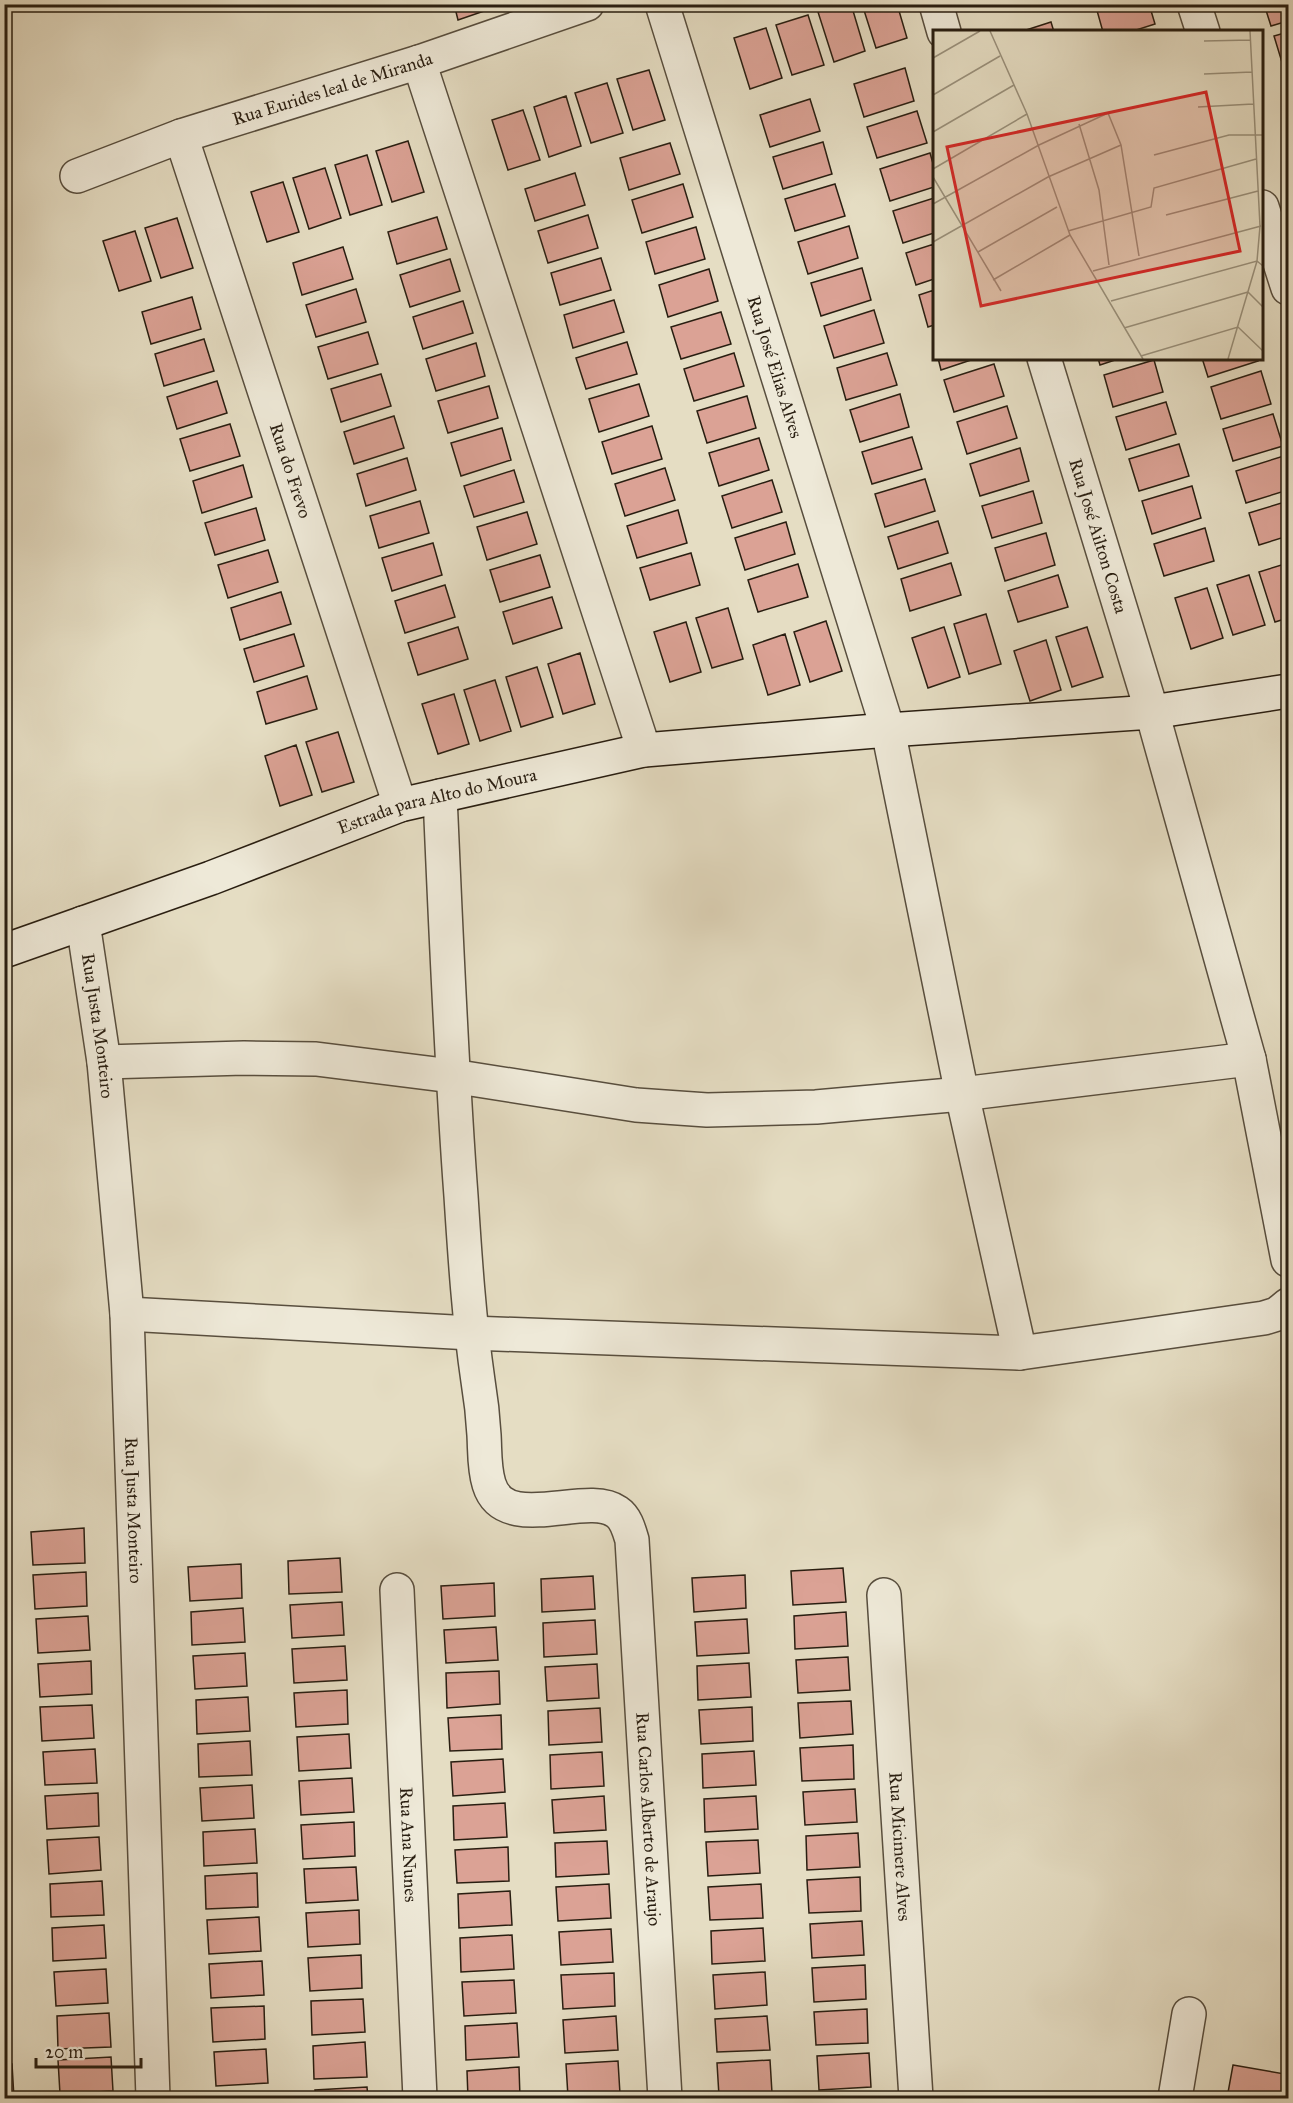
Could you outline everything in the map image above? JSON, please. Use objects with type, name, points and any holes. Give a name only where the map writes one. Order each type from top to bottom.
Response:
[{"type":"street","name":"Rua Eurides leal de Miranda","points":[[77,176],[181,136],[419,62],[587,4]]},
{"type":"street","name":"Rua José Elias Alves","points":[[662,4],[888,730],[962,1094],[1020,1353]]},
{"type":"street","points":[[936,4],[943,30]]},
{"type":"street","points":[[1194,4],[1202,30]]},
{"type":"street","points":[[419,62],[644,750]]},
{"type":"street","name":"Rua do Frevo","points":[[181,136],[400,805]]},
{"type":"street","points":[[1263,210],[1288,288]]},
{"type":"street","name":"Rua José Ailton Costa","points":[[1045,360],[1152,712],[1249,1059],[1288,1260]]},
{"type":"street","name":"Estrada para Alto do Moura","points":[[4,951],[211,878],[400,805],[644,750],[1152,712],[1288,691]]},
{"type":"street","points":[[440,796],[452,1076],[471,1334]]},
{"type":"street","name":"Rua Justa Monteiro","points":[[83,923],[104,1062],[127,1314],[153,2098]]},
{"type":"street","points":[[104,1062],[212,1058],[316,1059],[452,1076],[636,1105],[708,1110],[816,1107],[962,1094],[1249,1059]]},
{"type":"street","points":[[127,1314],[471,1334],[1020,1353],[1264,1318],[1277,1314],[1288,1305]]},
{"type":"street","name":"Rua Carlos Alberto de Araujo","points":[[471,1334],[480,1394],[484,1464],[489,1486],[497,1499],[510,1507],[529,1511],[586,1506],[602,1507],[617,1512],[628,1525],[632,1540],[665,2098]]},
{"type":"street","name":"Rua Ana Nunes","points":[[397,1590],[420,2098]]},
{"type":"street","name":"Rua Micimere Alves","points":[[884,1595],[916,2098]]},
{"type":"street","points":[[1175,2098],[1189,2014]]},
{"type":"building","points":[[454,4],[489,4],[490,9],[458,20]]},
{"type":"building","points":[[840,4],[851,4],[865,51],[834,62],[818,12]]},
{"type":"building","points":[[862,4],[897,4],[907,38],[876,48]]},
{"type":"building","points":[[1103,4],[1149,4],[1155,24],[1136,30],[1102,30],[1096,7]]},
{"type":"building","points":[[1264,4],[1288,4],[1288,21],[1271,26]]},
{"type":"building","points":[[808,15],[824,65],[792,75],[776,25]]},
{"type":"building","points":[[1051,22],[1053,30],[1026,30]]},
{"type":"building","points":[[766,28],[782,78],[750,89],[734,38]]},
{"type":"building","points":[[1288,32],[1288,67],[1284,69],[1274,36]]},
{"type":"building","points":[[905,68],[914,101],[864,117],[854,84]]},
{"type":"building","points":[[649,70],[665,120],[633,130],[617,79]]},
{"type":"building","points":[[607,83],[623,133],[591,143],[575,93]]},
{"type":"building","points":[[566,96],[581,146],[549,157],[534,107]]},
{"type":"building","points":[[810,99],[820,131],[770,147],[760,115]]},
{"type":"building","points":[[523,110],[540,160],[508,170],[492,120]]},
{"type":"building","points":[[917,111],[927,143],[877,158],[867,127]]},
{"type":"building","points":[[408,141],[424,192],[392,202],[376,151]]},
{"type":"building","points":[[823,142],[832,174],[783,189],[773,157]]},
{"type":"building","points":[[670,143],[680,174],[629,190],[620,158]]},
{"type":"building","points":[[930,153],[933,164],[933,187],[890,201],[880,169]]},
{"type":"building","points":[[367,155],[382,205],[350,215],[335,165]]},
{"type":"building","points":[[325,168],[341,218],[309,229],[293,178]]},
{"type":"building","points":[[575,173],[585,205],[535,221],[525,189]]},
{"type":"building","points":[[283,182],[299,232],[267,242],[251,192]]},
{"type":"building","points":[[683,184],[693,217],[642,233],[632,200]]},
{"type":"building","points":[[835,184],[845,216],[795,231],[785,199]]},
{"type":"building","points":[[933,198],[933,233],[903,243],[893,211]]},
{"type":"building","points":[[588,215],[598,248],[548,263],[538,231]]},
{"type":"building","points":[[437,217],[447,249],[397,264],[388,232]]},
{"type":"building","points":[[177,218],[193,268],[161,278],[145,228]]},
{"type":"building","points":[[849,226],[858,258],[808,274],[798,242]]},
{"type":"building","points":[[696,227],[705,259],[655,274],[646,242]]},
{"type":"building","points":[[135,231],[151,281],[119,291],[103,241]]},
{"type":"building","points":[[933,244],[933,279],[916,285],[906,253]]},
{"type":"building","points":[[343,247],[353,279],[302,295],[293,263]]},
{"type":"building","points":[[601,258],[611,290],[560,305],[551,273]]},
{"type":"building","points":[[450,259],[460,291],[410,307],[400,275]]},
{"type":"building","points":[[862,268],[871,300],[821,316],[811,283]]},
{"type":"building","points":[[709,269],[718,301],[668,317],[659,285]]},
{"type":"building","points":[[356,289],[366,322],[316,337],[306,305]]},
{"type":"building","points":[[933,290],[933,325],[928,327],[919,295]]},
{"type":"building","points":[[192,297],[201,329],[151,344],[142,312]]},
{"type":"building","points":[[614,300],[624,332],[573,348],[564,315]]},
{"type":"building","points":[[463,301],[473,333],[423,349],[413,317]]},
{"type":"building","points":[[874,310],[884,343],[834,358],[824,326]]},
{"type":"building","points":[[721,312],[731,344],[681,359],[671,327]]},
{"type":"building","points":[[368,332],[378,364],[328,379],[318,347]]},
{"type":"building","points":[[204,339],[214,371],[164,386],[155,354]]},
{"type":"building","points":[[627,342],[637,374],[586,389],[576,358]]},
{"type":"building","points":[[476,343],[485,376],[436,391],[426,359]]},
{"type":"building","points":[[734,353],[744,386],[694,401],[684,369]]},
{"type":"building","points":[[887,353],[897,385],[846,400],[837,368]]},
{"type":"building","points":[[938,360],[971,360],[941,370]]},
{"type":"building","points":[[1099,360],[1115,360],[1100,365]]},
{"type":"building","points":[[1154,360],[1163,392],[1113,407],[1104,375]]},
{"type":"building","points":[[1203,360],[1258,361],[1208,377]]},
{"type":"building","points":[[994,364],[1004,396],[954,412],[944,380]]},
{"type":"building","points":[[1261,371],[1271,404],[1221,419],[1211,387]]},
{"type":"building","points":[[381,374],[391,406],[341,422],[331,389]]},
{"type":"building","points":[[217,381],[227,413],[177,429],[167,397]]},
{"type":"building","points":[[639,384],[649,416],[599,432],[589,399]]},
{"type":"building","points":[[489,386],[498,418],[448,433],[438,401]]},
{"type":"building","points":[[900,394],[909,427],[860,442],[850,410]]},
{"type":"building","points":[[747,396],[756,428],[707,443],[697,411]]},
{"type":"building","points":[[1166,402],[1176,434],[1126,450],[1116,417]]},
{"type":"building","points":[[1007,406],[1017,438],[967,454],[957,422]]},
{"type":"building","points":[[1273,414],[1283,446],[1233,461],[1223,429]]},
{"type":"building","points":[[394,416],[404,448],[354,464],[344,432]]},
{"type":"building","points":[[230,424],[240,456],[190,471],[180,439]]},
{"type":"building","points":[[652,426],[662,459],[612,474],[602,442]]},
{"type":"building","points":[[502,428],[511,460],[461,476],[451,443]]},
{"type":"building","points":[[912,437],[922,469],[872,484],[862,452]]},
{"type":"building","points":[[759,438],[769,470],[719,486],[709,453]]},
{"type":"building","points":[[1179,444],[1189,476],[1139,491],[1129,459]]},
{"type":"building","points":[[1020,448],[1029,481],[980,496],[970,464]]},
{"type":"building","points":[[1287,455],[1288,490],[1246,503],[1236,471]]},
{"type":"building","points":[[407,458],[416,490],[366,506],[357,474]]},
{"type":"building","points":[[243,465],[252,497],[202,513],[193,481]]},
{"type":"building","points":[[665,468],[675,500],[625,516],[615,484]]},
{"type":"building","points":[[514,470],[524,502],[474,517],[464,486]]},
{"type":"building","points":[[925,479],[935,511],[885,527],[875,494]]},
{"type":"building","points":[[772,480],[782,512],[732,528],[722,496]]},
{"type":"building","points":[[1192,486],[1201,518],[1152,534],[1142,501]]},
{"type":"building","points":[[1033,491],[1042,523],[992,538],[982,506]]},
{"type":"building","points":[[420,501],[429,533],[379,548],[370,516]]},
{"type":"building","points":[[1288,501],[1288,536],[1259,545],[1249,513]]},
{"type":"building","points":[[256,508],[265,540],[215,555],[205,523]]},
{"type":"building","points":[[678,510],[687,543],[637,558],[627,526]]},
{"type":"building","points":[[527,512],[537,544],[487,560],[477,527]]},
{"type":"building","points":[[938,521],[948,553],[898,569],[888,537]]},
{"type":"building","points":[[786,522],[795,554],[745,570],[735,538]]},
{"type":"building","points":[[1205,528],[1214,561],[1164,576],[1154,544]]},
{"type":"building","points":[[1046,533],[1055,565],[1005,581],[995,548]]},
{"type":"building","points":[[433,543],[442,575],[392,591],[382,558]]},
{"type":"building","points":[[268,550],[278,582],[228,598],[218,565]]},
{"type":"building","points":[[691,553],[700,585],[650,600],[640,568]]},
{"type":"building","points":[[540,555],[550,587],[500,602],[490,570]]},
{"type":"building","points":[[951,563],[961,595],[910,611],[901,579]]},
{"type":"building","points":[[1288,563],[1288,618],[1275,622],[1259,572]]},
{"type":"building","points":[[798,564],[808,597],[758,612],[748,580]]},
{"type":"building","points":[[1058,575],[1068,607],[1018,622],[1008,591]]},
{"type":"building","points":[[1249,575],[1265,625],[1233,635],[1217,585]]},
{"type":"building","points":[[445,585],[455,617],[405,633],[395,601]]},
{"type":"building","points":[[1207,588],[1223,638],[1191,649],[1175,598]]},
{"type":"building","points":[[281,592],[291,624],[240,640],[231,608]]},
{"type":"building","points":[[552,597],[562,628],[513,644],[503,612]]},
{"type":"building","points":[[728,608],[743,659],[712,668],[696,618]]},
{"type":"building","points":[[986,614],[1001,664],[969,674],[954,624]]},
{"type":"building","points":[[826,621],[842,671],[810,682],[794,632]]},
{"type":"building","points":[[686,622],[701,672],[670,682],[654,632]]},
{"type":"building","points":[[458,627],[468,659],[418,675],[408,643]]},
{"type":"building","points":[[944,627],[960,677],[928,688],[912,638]]},
{"type":"building","points":[[1087,627],[1103,677],[1072,687],[1056,637]]},
{"type":"building","points":[[294,634],[304,666],[254,682],[244,649]]},
{"type":"building","points":[[785,634],[800,685],[768,695],[753,645]]},
{"type":"building","points":[[1046,640],[1061,690],[1030,701],[1014,651]]},
{"type":"building","points":[[580,653],[595,704],[563,714],[548,664]]},
{"type":"building","points":[[537,667],[553,717],[521,727],[506,677]]},
{"type":"building","points":[[307,676],[317,709],[266,724],[257,692]]},
{"type":"building","points":[[495,680],[511,731],[480,741],[464,690]]},
{"type":"building","points":[[454,694],[469,744],[438,754],[422,704]]},
{"type":"building","points":[[338,732],[354,782],[322,792],[306,742]]},
{"type":"building","points":[[296,745],[312,795],[280,806],[265,756]]},
{"type":"building","points":[[84,1528],[85,1563],[33,1565],[31,1532]]},
{"type":"building","points":[[340,1558],[342,1592],[289,1594],[288,1561]]},
{"type":"building","points":[[241,1564],[242,1598],[190,1601],[188,1567]]},
{"type":"building","points":[[843,1568],[846,1602],[793,1605],[791,1571]]},
{"type":"building","points":[[86,1572],[87,1606],[35,1609],[33,1575]]},
{"type":"building","points":[[745,1575],[746,1608],[694,1612],[692,1578]]},
{"type":"building","points":[[593,1576],[595,1609],[542,1612],[541,1579]]},
{"type":"building","points":[[494,1583],[495,1616],[443,1619],[441,1586]]},
{"type":"building","points":[[342,1602],[344,1635],[292,1638],[290,1605]]},
{"type":"building","points":[[243,1608],[245,1642],[192,1645],[191,1612]]},
{"type":"building","points":[[846,1612],[848,1646],[795,1649],[794,1616]]},
{"type":"building","points":[[88,1616],[90,1650],[38,1653],[36,1619]]},
{"type":"building","points":[[747,1619],[749,1653],[697,1656],[695,1622]]},
{"type":"building","points":[[595,1620],[597,1654],[544,1657],[543,1623]]},
{"type":"building","points":[[496,1627],[498,1660],[446,1663],[444,1630]]},
{"type":"building","points":[[345,1646],[347,1680],[294,1683],[292,1649]]},
{"type":"building","points":[[245,1653],[247,1686],[195,1689],[193,1656]]},
{"type":"building","points":[[848,1657],[850,1690],[798,1693],[796,1660]]},
{"type":"building","points":[[91,1661],[92,1694],[40,1697],[38,1664]]},
{"type":"building","points":[[749,1663],[751,1697],[698,1700],[697,1666]]},
{"type":"building","points":[[597,1664],[599,1698],[547,1701],[545,1667]]},
{"type":"building","points":[[499,1671],[500,1704],[447,1708],[446,1673]]},
{"type":"building","points":[[347,1690],[348,1724],[296,1727],[294,1693]]},
{"type":"building","points":[[248,1697],[250,1731],[197,1734],[196,1700]]},
{"type":"building","points":[[851,1701],[853,1734],[800,1738],[798,1703]]},
{"type":"building","points":[[92,1705],[94,1738],[42,1741],[40,1707]]},
{"type":"building","points":[[752,1707],[753,1741],[701,1744],[699,1710]]},
{"type":"building","points":[[600,1708],[602,1742],[549,1745],[548,1711]]},
{"type":"building","points":[[501,1715],[502,1749],[450,1751],[448,1718]]},
{"type":"building","points":[[349,1734],[351,1768],[299,1771],[297,1737]]},
{"type":"building","points":[[250,1741],[252,1775],[199,1777],[198,1744]]},
{"type":"building","points":[[853,1745],[854,1779],[802,1781],[800,1748]]},
{"type":"building","points":[[95,1749],[97,1783],[45,1785],[43,1752]]},
{"type":"building","points":[[754,1751],[756,1785],[703,1788],[702,1754]]},
{"type":"building","points":[[602,1752],[604,1786],[551,1789],[550,1755]]},
{"type":"building","points":[[503,1759],[505,1792],[453,1796],[451,1762]]},
{"type":"building","points":[[352,1778],[354,1812],[301,1815],[299,1781]]},
{"type":"building","points":[[252,1785],[254,1818],[202,1821],[200,1788]]},
{"type":"building","points":[[855,1789],[857,1822],[805,1825],[803,1792]]},
{"type":"building","points":[[98,1793],[99,1826],[47,1829],[45,1796]]},
{"type":"building","points":[[604,1796],[606,1830],[554,1833],[552,1800]]},
{"type":"building","points":[[756,1796],[758,1829],[705,1832],[704,1799]]},
{"type":"building","points":[[505,1803],[507,1837],[454,1840],[453,1806]]},
{"type":"building","points":[[354,1822],[355,1856],[303,1859],[301,1825]]},
{"type":"building","points":[[255,1829],[257,1863],[204,1866],[203,1832]]},
{"type":"building","points":[[858,1833],[860,1867],[807,1870],[806,1836]]},
{"type":"building","points":[[99,1837],[101,1870],[49,1874],[47,1840]]},
{"type":"building","points":[[758,1840],[760,1873],[708,1876],[706,1842]]},
{"type":"building","points":[[607,1841],[609,1874],[556,1877],[555,1843]]},
{"type":"building","points":[[508,1847],[509,1881],[457,1883],[455,1850]]},
{"type":"building","points":[[356,1867],[358,1900],[306,1903],[304,1869]]},
{"type":"building","points":[[257,1873],[258,1907],[206,1909],[205,1876]]},
{"type":"building","points":[[860,1877],[861,1911],[809,1913],[807,1880]]},
{"type":"building","points":[[102,1881],[104,1915],[51,1917],[50,1884]]},
{"type":"building","points":[[609,1884],[611,1918],[558,1921],[556,1887]]},
{"type":"building","points":[[761,1884],[763,1918],[710,1920],[708,1887]]},
{"type":"building","points":[[510,1891],[512,1925],[459,1928],[458,1894]]},
{"type":"building","points":[[359,1910],[360,1944],[308,1947],[306,1913]]},
{"type":"building","points":[[259,1917],[261,1951],[209,1954],[207,1920]]},
{"type":"building","points":[[862,1921],[864,1955],[812,1958],[810,1924]]},
{"type":"building","points":[[104,1925],[106,1958],[53,1961],[52,1928]]},
{"type":"building","points":[[763,1928],[765,1961],[712,1964],[711,1931]]},
{"type":"building","points":[[611,1929],[613,1962],[561,1965],[559,1932]]},
{"type":"building","points":[[512,1935],[514,1969],[461,1972],[460,1938]]},
{"type":"building","points":[[361,1955],[362,1988],[310,1991],[308,1958]]},
{"type":"building","points":[[262,1961],[264,1995],[211,1998],[209,1964]]},
{"type":"building","points":[[865,1965],[866,1999],[814,2002],[812,1968]]},
{"type":"building","points":[[106,1969],[108,2003],[56,2006],[54,1972]]},
{"type":"building","points":[[765,1972],[767,2005],[715,2009],[713,1975]]},
{"type":"building","points":[[614,1973],[615,2006],[563,2009],[561,1975]]},
{"type":"building","points":[[4,1976],[8,1976],[9,2009],[4,2010]]},
{"type":"building","points":[[514,1980],[516,2013],[464,2016],[462,1982]]},
{"type":"building","points":[[363,1999],[365,2032],[312,2035],[311,2001]]},
{"type":"building","points":[[264,2006],[265,2039],[213,2042],[211,2008]]},
{"type":"building","points":[[867,2009],[868,2043],[816,2045],[814,2012]]},
{"type":"building","points":[[109,2013],[111,2047],[58,2049],[57,2016]]},
{"type":"building","points":[[616,2016],[618,2050],[565,2053],[563,2020]]},
{"type":"building","points":[[767,2016],[770,2050],[717,2052],[715,2019]]},
{"type":"building","points":[[4,2020],[9,2020],[11,2054],[4,2054]]},
{"type":"building","points":[[517,2023],[519,2057],[466,2060],[465,2026]]},
{"type":"building","points":[[365,2042],[367,2077],[314,2079],[313,2046]]},
{"type":"building","points":[[266,2049],[268,2083],[216,2086],[214,2052]]},
{"type":"building","points":[[869,2053],[871,2087],[819,2090],[817,2056]]},
{"type":"building","points":[[111,2057],[113,2091],[60,2094],[58,2060]]},
{"type":"building","points":[[770,2060],[772,2093],[719,2096],[717,2063]]},
{"type":"building","points":[[618,2061],[620,2094],[568,2097],[566,2064]]},
{"type":"building","points":[[4,2064],[12,2064],[14,2098],[4,2098]]},
{"type":"building","points":[[1233,2065],[1285,2074],[1280,2098],[1227,2098]]},
{"type":"building","points":[[519,2067],[520,2098],[468,2098],[467,2071]]},
{"type":"building","points":[[367,2087],[368,2098],[316,2098],[315,2090]]},
{"type":"building","points":[[269,2094],[269,2098],[216,2098],[216,2096]]}]
